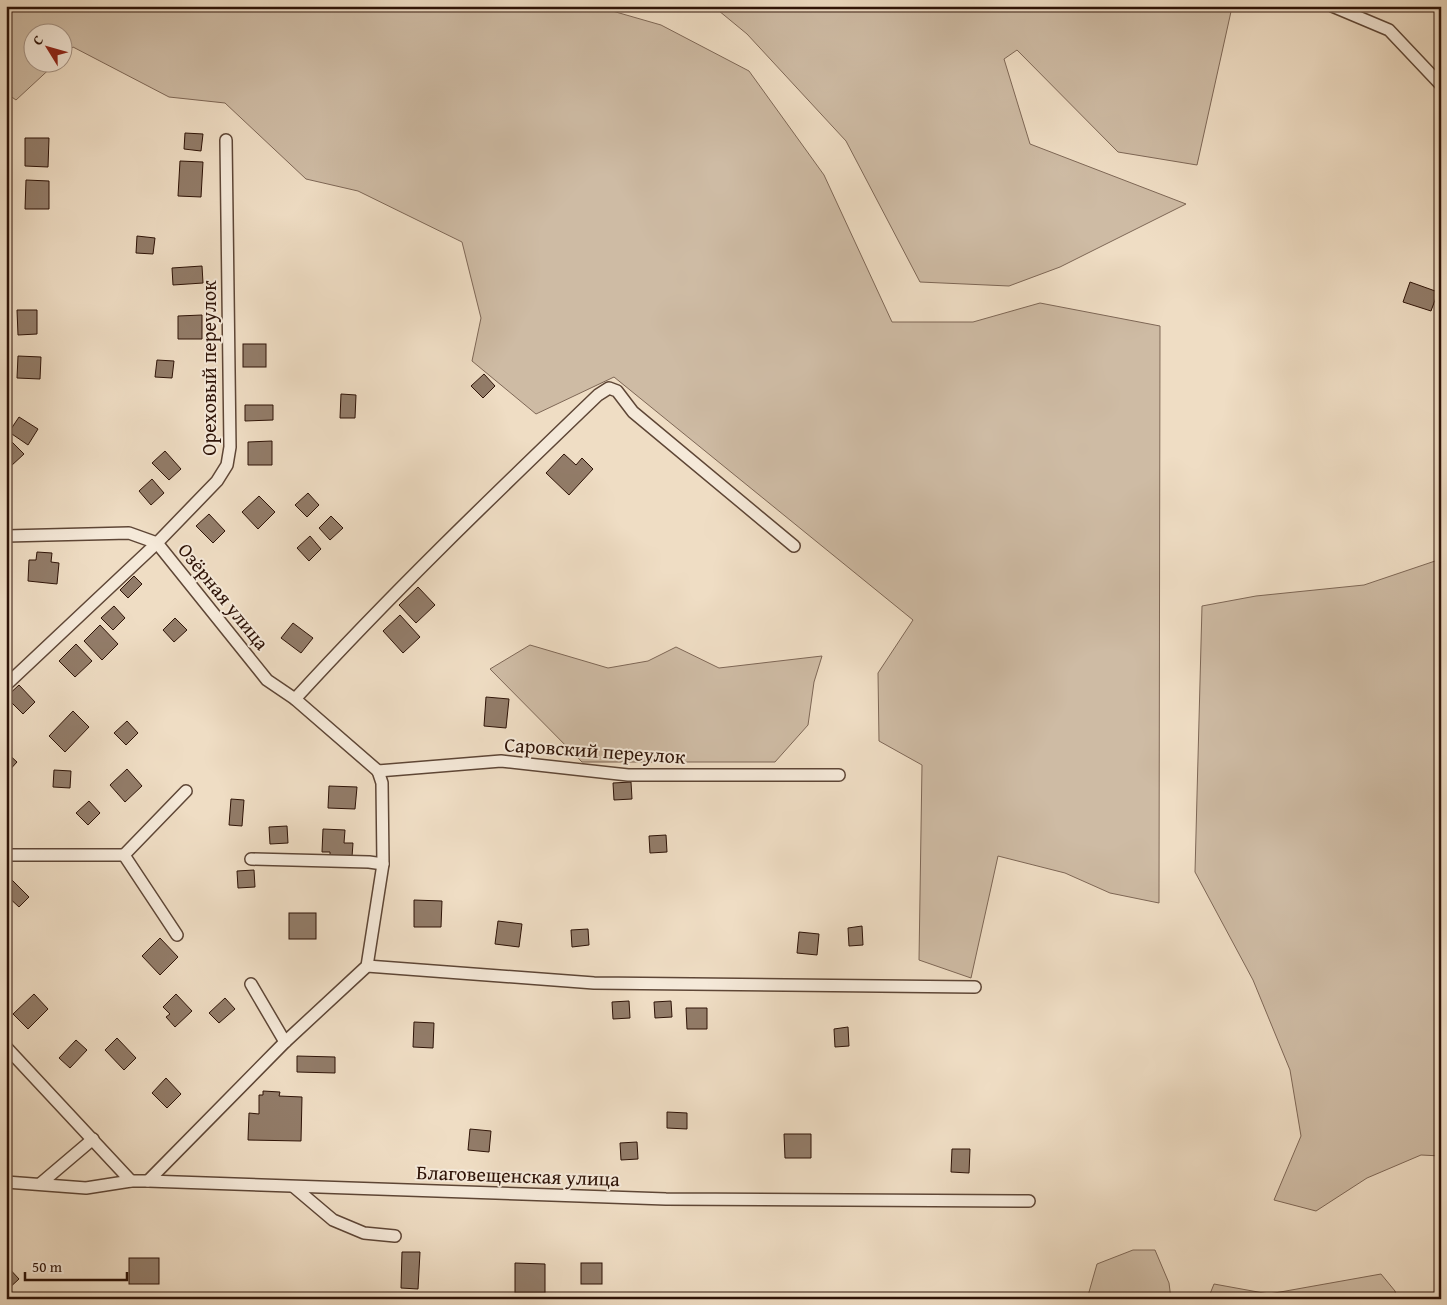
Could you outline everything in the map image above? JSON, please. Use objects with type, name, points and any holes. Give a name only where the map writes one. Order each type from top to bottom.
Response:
[{"type":"street","points":[[1332,6],[1389,30],[1441,85]]},
{"type":"street","name":"Ореховый переулок","points":[[6,685],[157,543],[217,481],[227,465],[230,447],[226,140]]},
{"type":"street","points":[[295,699],[340,649],[524,466],[598,395],[609,388],[617,391],[633,412],[794,546]]},
{"type":"street","name":"Озёрная улица","points":[[6,536],[129,533],[157,543],[267,680],[295,699],[378,771]]},
{"type":"street","name":"Саровский переулок","points":[[378,771],[501,761],[628,775],[839,775]]},
{"type":"street","points":[[148,1181],[285,1042],[367,966],[383,864],[382,783],[378,771]]},
{"type":"street","points":[[6,855],[124,855],[186,791]]},
{"type":"street","points":[[124,855],[177,934]]},
{"type":"street","points":[[251,859],[383,864]]},
{"type":"street","points":[[367,966],[594,983],[975,987]]},
{"type":"street","points":[[251,984],[285,1042]]},
{"type":"street","points":[[6,1047],[131,1181]]},
{"type":"street","points":[[40,1184],[93,1139]]},
{"type":"street","name":"Благовещенская улица","points":[[6,1182],[86,1188],[131,1181],[148,1181],[666,1199],[1029,1201]]},
{"type":"street","points":[[294,1187],[334,1220],[364,1233],[395,1236]]},
{"type":"shaded area","points":[[6,6],[595,6],[661,25],[749,71],[824,175],[892,322],[973,322],[1040,303],[1160,326],[1159,903],[1110,893],[1065,873],[998,856],[971,978],[919,960],[922,765],[879,741],[878,673],[913,620],[614,377],[536,414],[472,361],[481,318],[462,242],[358,191],[306,179],[225,103],[169,97],[72,48],[72,22],[22,22],[22,72],[46,72],[16,100],[6,93]]},
{"type":"shaded area","points":[[713,6],[1232,7],[1197,165],[1118,152],[1017,50],[1004,59],[1030,144],[1186,204],[1060,267],[1009,286],[920,282],[846,141],[747,34]]},
{"type":"shaded area","points":[[1441,559],[1441,1156],[1421,1155],[1367,1178],[1316,1211],[1274,1200],[1301,1136],[1290,1070],[1253,980],[1195,872],[1202,606],[1256,596],[1364,585]]},
{"type":"shaded area","points":[[530,645],[608,668],[648,661],[676,647],[719,668],[822,656],[814,682],[808,725],[775,762],[582,762],[490,669]]},
{"type":"shaded area","points":[[1133,1250],[1155,1250],[1169,1283],[1171,1299],[1087,1299],[1097,1264]]},
{"type":"shaded area","points":[[1381,1274],[1395,1291],[1397,1299],[1208,1299],[1214,1284],[1269,1294]]},
{"type":"building","points":[[185,133],[203,134],[201,151],[184,149]]},
{"type":"building","points":[[25,138],[49,138],[48,167],[25,166]]},
{"type":"building","points":[[180,161],[203,162],[201,197],[178,196]]},
{"type":"building","points":[[26,180],[49,181],[49,209],[25,209]]},
{"type":"building","points":[[137,236],[155,238],[153,254],[136,253]]},
{"type":"building","points":[[202,266],[203,283],[173,285],[172,268]]},
{"type":"building","points":[[1410,282],[1438,292],[1431,311],[1403,302]]},
{"type":"building","points":[[17,310],[37,310],[37,334],[18,335]]},
{"type":"building","points":[[202,315],[202,339],[178,339],[178,316]]},
{"type":"building","points":[[243,344],[266,344],[266,367],[243,367]]},
{"type":"building","points":[[18,356],[41,357],[40,379],[17,378]]},
{"type":"building","points":[[157,360],[174,361],[172,378],[155,377]]},
{"type":"building","points":[[484,374],[495,386],[483,398],[471,386]]},
{"type":"building","points":[[341,394],[356,395],[355,418],[340,418]]},
{"type":"building","points":[[245,405],[273,405],[273,420],[245,421]]},
{"type":"building","points":[[19,417],[38,429],[28,445],[9,432]]},
{"type":"building","points":[[272,441],[272,465],[248,465],[248,442]]},
{"type":"building","points":[[12,442],[24,454],[11,466],[6,461],[6,448]]},
{"type":"building","points":[[165,451],[181,469],[169,480],[152,463]]},
{"type":"building","points":[[564,454],[576,465],[582,458],[593,469],[569,495],[546,473]]},
{"type":"building","points":[[152,479],[164,493],[151,505],[139,491]]},
{"type":"building","points":[[308,493],[319,505],[307,517],[295,505]]},
{"type":"building","points":[[259,496],[275,512],[258,529],[242,512]]},
{"type":"building","points":[[209,514],[225,531],[213,543],[196,526]]},
{"type":"building","points":[[331,516],[343,528],[330,540],[319,528]]},
{"type":"building","points":[[310,536],[321,549],[309,561],[297,548]]},
{"type":"building","points":[[37,552],[52,553],[51,562],[59,563],[57,584],[28,581],[29,560],[36,560]]},
{"type":"building","points":[[134,576],[142,584],[128,598],[120,590]]},
{"type":"building","points":[[418,587],[435,605],[416,623],[399,605]]},
{"type":"building","points":[[114,606],[125,618],[113,630],[101,618]]},
{"type":"building","points":[[400,615],[420,637],[403,653],[383,631]]},
{"type":"building","points":[[175,618],[187,630],[174,642],[163,630]]},
{"type":"building","points":[[293,623],[313,638],[301,653],[281,638]]},
{"type":"building","points":[[100,625],[118,644],[102,660],[84,641]]},
{"type":"building","points":[[76,644],[92,661],[75,677],[59,661]]},
{"type":"building","points":[[19,685],[35,702],[23,714],[6,697]]},
{"type":"building","points":[[486,697],[509,699],[506,728],[484,726]]},
{"type":"building","points":[[73,711],[89,727],[65,752],[49,736]]},
{"type":"building","points":[[127,721],[138,733],[126,745],[114,733]]},
{"type":"building","points":[[6,752],[17,762],[6,774]]},
{"type":"building","points":[[127,769],[142,786],[125,802],[110,785]]},
{"type":"building","points":[[54,770],[71,771],[70,788],[53,787]]},
{"type":"building","points":[[631,782],[632,799],[614,800],[613,783]]},
{"type":"building","points":[[329,786],[357,787],[355,809],[328,808]]},
{"type":"building","points":[[231,799],[244,800],[242,826],[229,825]]},
{"type":"building","points":[[89,801],[100,813],[88,825],[76,813]]},
{"type":"building","points":[[287,826],[288,843],[270,844],[269,827]]},
{"type":"building","points":[[323,829],[345,830],[344,843],[353,843],[352,857],[330,856],[330,852],[322,852]]},
{"type":"building","points":[[666,835],[667,852],[650,853],[649,836]]},
{"type":"building","points":[[254,870],[255,887],[238,888],[237,871]]},
{"type":"building","points":[[9,877],[29,897],[19,907],[6,895],[6,880]]},
{"type":"building","points":[[414,900],[442,901],[441,927],[414,927]]},
{"type":"building","points":[[289,913],[316,913],[316,939],[289,939]]},
{"type":"building","points":[[498,921],[522,924],[519,947],[495,944]]},
{"type":"building","points":[[862,926],[863,945],[849,946],[848,928]]},
{"type":"building","points":[[588,929],[589,945],[572,947],[571,930]]},
{"type":"building","points":[[799,932],[819,934],[817,955],[797,953]]},
{"type":"building","points":[[160,938],[178,957],[160,975],[142,956]]},
{"type":"building","points":[[34,994],[48,1009],[28,1029],[13,1014]]},
{"type":"building","points":[[176,994],[192,1011],[175,1027],[166,1017],[170,1014],[163,1007]]},
{"type":"building","points":[[225,998],[235,1009],[219,1023],[209,1013]]},
{"type":"building","points":[[629,1001],[630,1018],[613,1019],[612,1002]]},
{"type":"building","points":[[671,1001],[672,1017],[655,1018],[654,1002]]},
{"type":"building","points":[[686,1008],[707,1008],[707,1029],[687,1029]]},
{"type":"building","points":[[414,1022],[434,1023],[433,1048],[413,1047]]},
{"type":"building","points":[[848,1027],[849,1046],[835,1047],[834,1029]]},
{"type":"building","points":[[117,1038],[136,1058],[124,1070],[105,1050]]},
{"type":"building","points":[[76,1040],[87,1050],[70,1068],[59,1058]]},
{"type":"building","points":[[297,1056],[335,1057],[335,1073],[297,1072]]},
{"type":"building","points":[[166,1078],[181,1094],[167,1108],[152,1093]]},
{"type":"building","points":[[263,1091],[280,1092],[279,1096],[302,1097],[301,1141],[248,1140],[249,1113],[259,1114],[259,1095],[263,1095]]},
{"type":"building","points":[[667,1112],[687,1113],[687,1129],[667,1128]]},
{"type":"building","points":[[470,1129],[491,1131],[489,1152],[468,1150]]},
{"type":"building","points":[[784,1134],[811,1134],[811,1158],[785,1158]]},
{"type":"building","points":[[637,1142],[638,1159],[621,1160],[620,1143]]},
{"type":"building","points":[[952,1149],[970,1149],[969,1173],[951,1172]]},
{"type":"building","points":[[402,1252],[420,1252],[418,1289],[401,1288]]},
{"type":"building","points":[[129,1258],[159,1258],[159,1284],[129,1284]]},
{"type":"building","points":[[515,1263],[545,1264],[545,1293],[515,1293]]},
{"type":"building","points":[[581,1263],[602,1263],[602,1284],[581,1284]]},
{"type":"building","points":[[6,1265],[19,1279],[6,1291]]}]
